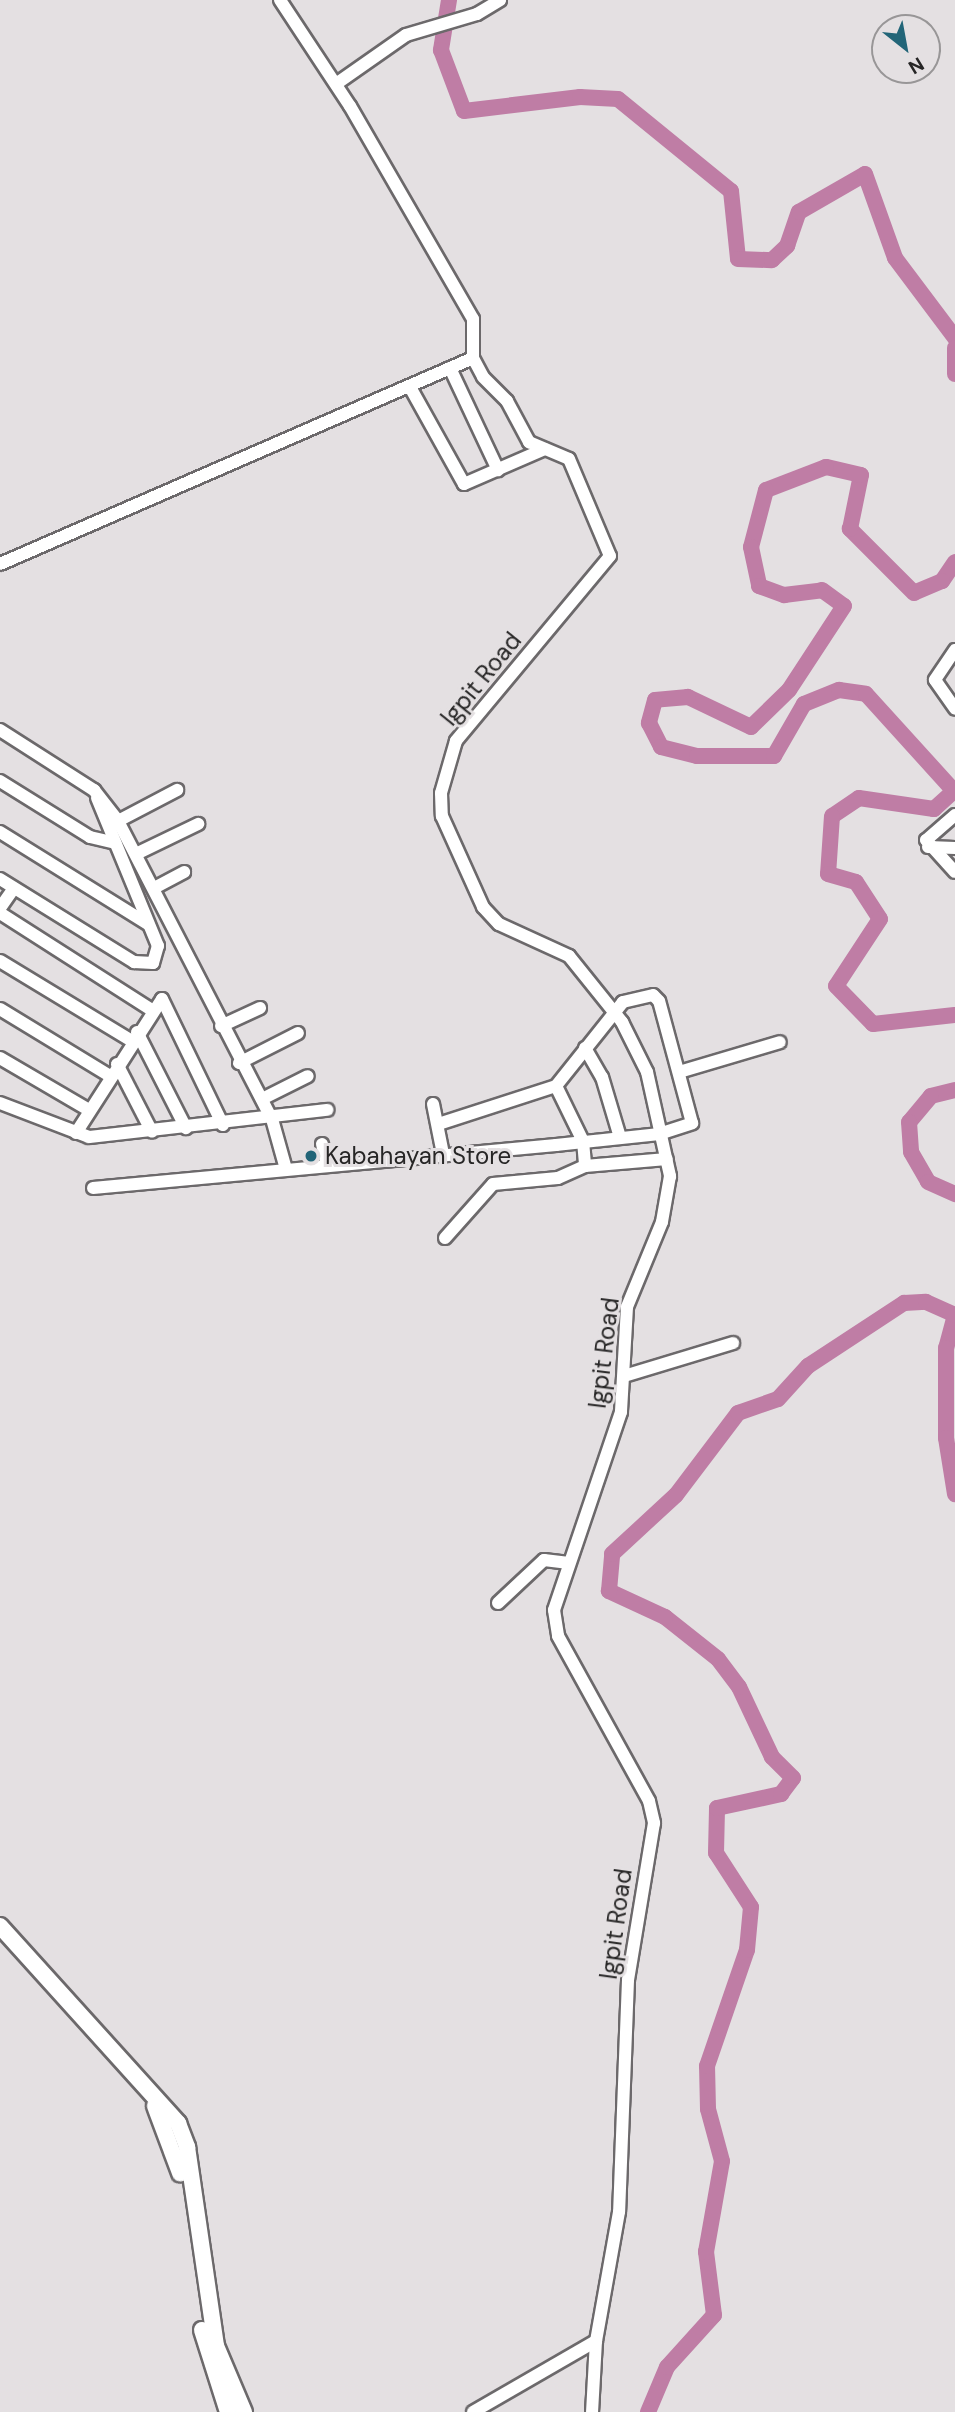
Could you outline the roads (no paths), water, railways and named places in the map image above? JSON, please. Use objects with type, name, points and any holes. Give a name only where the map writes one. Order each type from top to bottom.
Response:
[{"type":"main road","points":[[0,1926],[178,2123],[187,2147],[216,2346],[244,2412]]},
{"type":"main road","points":[[0,1941],[165,2122],[177,2155],[205,2348],[228,2412]]},
{"type":"street","points":[[280,0],[336,84],[473,319],[473,358],[489,386],[507,401],[529,442],[545,449]]},
{"type":"street","points":[[336,84],[415,31],[447,23],[500,0]]},
{"type":"street","points":[[0,564],[473,358]]},
{"type":"street","points":[[450,368],[498,470]]},
{"type":"street","points":[[410,387],[461,482],[498,470],[545,449]]},
{"type":"street","name":"Igpit Road","points":[[545,449],[572,464],[610,561],[456,741],[445,769],[442,816],[491,917],[569,956],[615,1011],[647,1072],[670,1176],[662,1222],[627,1307],[624,1376],[618,1420],[567,1563],[554,1624],[649,1801],[653,1823],[628,1980],[616,2241],[596,2341],[592,2412]]},
{"type":"street","points":[[953,656],[935,680],[950,698],[955,709]]},
{"type":"street","points":[[0,730],[94,790],[118,821],[156,887],[239,1063],[272,1119],[286,1169]]},
{"type":"street","points":[[0,781],[90,837],[115,843]]},
{"type":"street","points":[[0,878],[143,966],[153,963],[158,953],[149,924],[94,790]]},
{"type":"street","points":[[118,821],[177,790]]},
{"type":"street","points":[[955,815],[927,836],[928,847],[955,872]]},
{"type":"street","points":[[138,853],[198,824]]},
{"type":"street","points":[[0,832],[149,924]]},
{"type":"street","points":[[928,847],[955,848]]},
{"type":"street","points":[[156,887],[184,872]]},
{"type":"street","points":[[15,888],[0,910],[150,1009]]},
{"type":"street","points":[[0,961],[134,1037],[186,1128]]},
{"type":"street","points":[[93,1188],[583,1141],[619,1134],[659,1134],[692,1123],[657,998],[628,999],[615,1011],[556,1086],[439,1124]]},
{"type":"street","points":[[76,1133],[150,1009],[164,1000],[223,1125]]},
{"type":"street","points":[[221,1026],[260,1008]]},
{"type":"street","points":[[0,1009],[110,1076]]},
{"type":"street","points":[[239,1063],[298,1033]]},
{"type":"street","points":[[679,1072],[780,1042]]},
{"type":"street","points":[[585,1048],[602,1077],[619,1134]]},
{"type":"street","points":[[0,1058],[89,1110]]},
{"type":"street","points":[[117,1064],[152,1132]]},
{"type":"street","points":[[262,1099],[309,1076]]},
{"type":"street","points":[[556,1086],[583,1141],[585,1166]]},
{"type":"street","points":[[0,1103],[89,1137],[223,1125],[327,1110]]},
{"type":"street","points":[[433,1104],[443,1154]]},
{"type":"street","points":[[322,1144],[327,1165]]},
{"type":"street","points":[[445,1238],[493,1184],[558,1178],[585,1166],[667,1159]]},
{"type":"street","points":[[624,1376],[733,1343]]},
{"type":"street","points":[[498,1603],[544,1560],[567,1563]]},
{"type":"street","points":[[473,2412],[596,2341]]},
{"type":"waterway","points":[[449,0],[441,50],[464,111],[580,97],[618,99],[731,191],[738,259],[772,260],[787,246],[799,212],[865,174],[895,258],[955,338]]},
{"type":"waterway","points":[[955,348],[955,374]]},
{"type":"waterway","points":[[955,562],[942,581],[914,593],[850,529],[861,475],[826,467],[766,490],[751,547],[759,586],[784,595],[822,590],[844,606],[789,690],[751,727],[688,697],[655,700],[649,723],[661,747],[697,756],[774,756],[804,704],[839,690],[866,694],[954,791],[934,809],[859,798],[832,816],[828,874],[856,882],[880,919],[836,986],[873,1024],[955,1015]]},
{"type":"waterway","points":[[955,1090],[931,1096],[909,1122],[911,1152],[928,1182],[955,1194]]},
{"type":"waterway","points":[[648,2412],[667,2367],[714,2315],[706,2252],[722,2161],[708,2109],[707,2066],[747,1950],[751,1907],[716,1853],[717,1808],[781,1794],[793,1778],[772,1757],[739,1687],[718,1659],[665,1617],[609,1591],[612,1554],[676,1495],[738,1413],[778,1399],[808,1366],[904,1303],[926,1302],[955,1315]]},
{"type":"waterway","points":[[955,1315],[946,1348],[946,1438],[955,1494]]},
{"type":"place","name":"Kabahayan Store","points":[[311,1156]]}]
